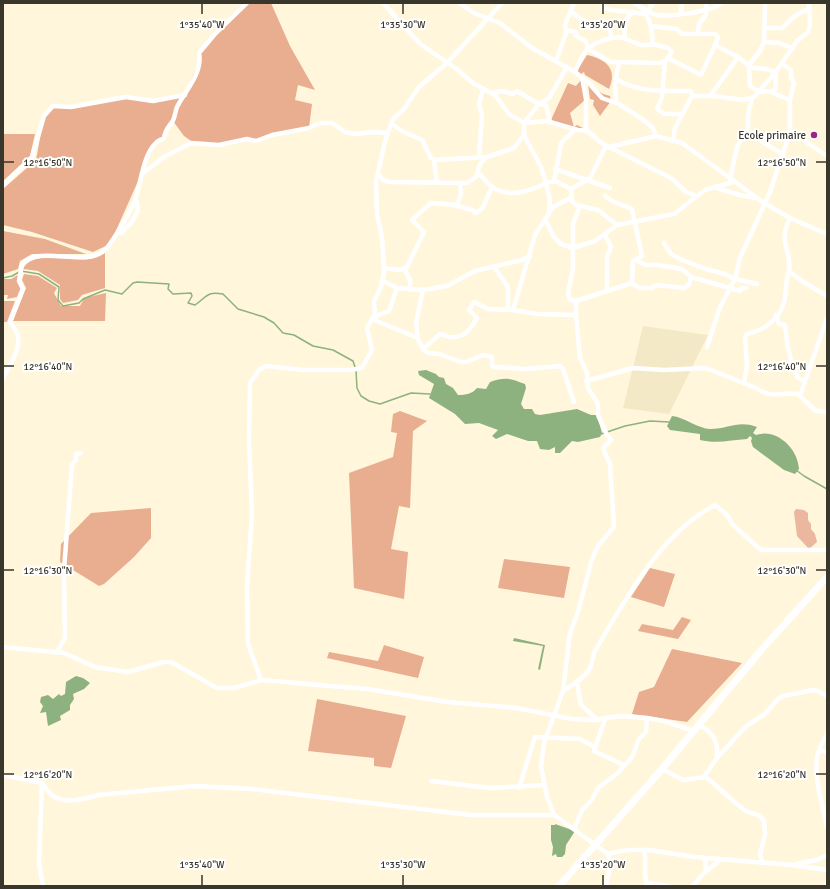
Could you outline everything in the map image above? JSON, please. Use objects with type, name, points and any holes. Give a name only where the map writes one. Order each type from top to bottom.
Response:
[{"type":"street","points":[[3,378],[13,360],[18,344],[18,335],[10,322],[23,289],[19,281],[22,264],[32,256],[60,255],[90,257],[101,252],[110,244],[136,197],[142,175],[155,143],[164,138],[166,128],[173,121],[176,108],[191,84],[200,60],[199,53],[215,34],[247,3]]},
{"type":"street","points":[[383,3],[413,38],[448,62],[483,89],[492,93],[509,114],[524,123],[544,121],[574,129],[586,130],[607,146],[671,178],[686,192],[697,196]]},
{"type":"street","points":[[459,3],[474,13],[488,17],[503,25],[532,48],[575,72],[582,77],[602,98],[616,102],[648,123],[653,128],[656,136]]},
{"type":"street","points":[[488,17],[499,3]]},
{"type":"street","points":[[261,680],[248,644],[247,586],[252,515],[249,440],[250,383],[259,370],[266,366],[303,370],[360,368],[372,350],[371,337],[367,328],[376,311],[374,301],[383,281],[384,268],[382,238],[377,214],[376,187],[388,134],[393,119],[403,110],[419,87],[448,62],[502,3]]},
{"type":"street","points":[[556,61],[566,30],[565,27],[574,3]]},
{"type":"street","points":[[603,3],[603,9],[658,15],[681,14],[706,10],[714,8],[721,3]]},
{"type":"street","points":[[636,3],[647,13],[651,26],[653,44]]},
{"type":"street","points":[[647,13],[653,3]]},
{"type":"street","points":[[681,14],[682,3]]},
{"type":"street","points":[[698,34],[698,26],[706,16],[706,3]]},
{"type":"street","points":[[765,3],[764,42],[760,51],[749,66],[750,85],[759,92],[774,90],[773,93],[790,100]]},
{"type":"street","points":[[764,28],[782,28],[796,15],[809,6]]},
{"type":"street","points":[[692,96],[711,95],[743,100],[752,98],[775,74],[792,48],[808,32],[809,6]]},
{"type":"street","points":[[571,11],[580,19],[596,28],[607,26],[607,29],[610,28],[611,38]]},
{"type":"street","points":[[625,39],[624,27],[628,17],[632,13]]},
{"type":"street","points":[[566,30],[576,32],[576,36],[586,41],[588,49],[611,62],[653,64],[666,60],[701,75],[715,45],[717,35],[682,34],[677,29],[651,26]]},
{"type":"street","points":[[575,72],[588,49],[611,38],[625,39],[638,45],[647,46],[658,44],[671,50],[666,60],[663,91],[657,108],[658,111],[665,114],[682,114]]},
{"type":"street","points":[[764,42],[779,43],[792,48]]},
{"type":"street","points":[[715,45],[738,57],[752,68],[768,68],[775,74],[775,89],[773,93]]},
{"type":"street","points":[[711,95],[738,57]]},
{"type":"street","points":[[616,102],[614,84],[618,62]]},
{"type":"street","points":[[707,347],[720,307],[735,279],[740,258],[764,203],[790,131],[790,100],[794,83],[791,78],[790,70],[782,64]]},
{"type":"street","points":[[549,214],[550,200],[546,184],[541,167],[524,135],[524,123],[539,104],[549,98],[567,67]]},
{"type":"street","points":[[582,77],[586,99],[586,130]]},
{"type":"street","points":[[616,79],[636,88],[663,91],[692,91],[692,96],[675,128],[673,140]]},
{"type":"street","points":[[479,157],[482,115],[479,104],[483,89]]},
{"type":"street","points":[[492,93],[502,91],[513,94],[517,90],[539,104],[546,105],[550,122]]},
{"type":"street","points":[[3,185],[32,157],[44,116],[52,106],[71,106],[126,97],[153,101],[184,95]]},
{"type":"street","points":[[732,181],[737,147],[747,132],[749,124],[748,111],[752,98]]},
{"type":"street","points":[[142,175],[164,157],[191,143],[219,145],[247,139],[256,141],[272,135],[309,128],[320,123],[332,123],[346,132],[354,134],[372,132],[388,134]]},
{"type":"street","points":[[392,124],[402,131],[422,140],[434,160],[437,183]]},
{"type":"street","points":[[554,181],[555,169],[562,142],[568,138],[574,129]]},
{"type":"street","points":[[790,131],[827,156]]},
{"type":"street","points":[[747,132],[782,154]]},
{"type":"street","points":[[434,160],[487,157],[514,148],[524,135]]},
{"type":"street","points":[[607,146],[656,136],[682,143],[756,198],[790,218],[827,234]]},
{"type":"street","points":[[571,189],[591,177],[607,146]]},
{"type":"street","points":[[378,174],[383,180],[390,182],[460,183],[473,180],[478,173],[480,164],[487,157]]},
{"type":"street","points":[[555,169],[610,188]]},
{"type":"street","points":[[478,173],[493,187],[501,191],[526,193],[554,181],[571,189]]},
{"type":"street","points":[[545,219],[554,237],[561,244],[573,248],[605,235],[617,225],[674,214],[705,190],[732,181]]},
{"type":"street","points":[[384,268],[400,270],[410,262],[414,250],[424,232],[412,220],[431,203],[457,205],[461,194],[460,183]]},
{"type":"street","points":[[444,203],[473,210],[475,213],[485,206],[486,197],[493,187]]},
{"type":"street","points":[[716,187],[740,195],[756,198]]},
{"type":"street","points":[[571,189],[575,204],[598,210],[617,225]]},
{"type":"street","points":[[604,196],[632,209],[642,256],[633,261],[632,283]]},
{"type":"street","points":[[121,233],[131,223],[138,211],[136,197]]},
{"type":"street","points":[[510,310],[530,256],[535,235],[557,204],[572,197]]},
{"type":"street","points":[[580,206],[572,224],[573,268],[568,294],[570,300],[576,300],[632,283]]},
{"type":"street","points":[[744,383],[747,366],[745,337],[747,334],[763,329],[776,315],[784,301],[785,284],[789,271],[789,265],[784,234],[790,218]]},
{"type":"street","points":[[605,235],[611,247],[607,257],[607,290]]},
{"type":"street","points":[[664,243],[669,253],[676,257],[706,270],[758,284]]},
{"type":"street","points":[[383,281],[397,288],[410,290],[423,290],[447,286],[468,274],[522,260],[530,256]]},
{"type":"street","points":[[636,260],[646,265],[660,265],[682,269],[691,278],[740,291],[742,288],[746,288]]},
{"type":"street","points":[[494,267],[508,287],[510,310]]},
{"type":"street","points":[[404,268],[410,280],[410,290]]},
{"type":"street","points":[[789,271],[802,281],[827,296]]},
{"type":"street","points":[[632,283],[639,288],[651,288],[657,285],[684,288],[689,286],[691,278]]},
{"type":"street","points":[[373,318],[389,311],[397,288]]},
{"type":"street","points":[[423,290],[420,309],[416,317],[418,338],[423,349],[428,353],[439,354],[461,362],[466,362],[483,355],[489,356],[492,357],[492,366],[494,367],[527,369],[560,366],[563,370],[574,402]]},
{"type":"street","points":[[554,815],[545,785],[541,759],[545,737],[563,692],[571,627],[578,612],[594,554],[598,546],[614,527],[610,464],[603,448],[611,440],[606,433],[598,415],[598,404],[588,388],[586,381],[587,373],[579,350],[576,300]]},
{"type":"street","points":[[423,349],[440,334],[450,337],[458,337],[468,332],[478,318],[469,310],[474,302],[488,309],[538,314],[576,315]]},
{"type":"street","points":[[776,315],[779,324],[785,325],[787,349],[794,370],[798,378],[805,381]]},
{"type":"street","points":[[373,318],[418,338]]},
{"type":"street","points":[[800,396],[827,318]]},
{"type":"street","points":[[586,381],[633,368],[664,370],[706,368],[744,383],[763,393],[773,395],[796,393],[816,411],[827,412]]},
{"type":"street","points":[[57,652],[65,638],[64,570],[72,465],[76,460],[76,454],[81,454]]},
{"type":"street","points":[[563,692],[588,672],[595,651],[643,574],[675,534],[709,506],[715,505],[728,516],[732,524],[761,550],[827,550]]},
{"type":"street","points":[[559,886],[596,846],[789,618],[827,577]]},
{"type":"street","points":[[3,647],[57,652],[82,660],[95,667],[128,672],[163,662],[171,662],[217,688],[234,688],[261,680],[367,689],[448,702],[516,708],[572,719],[598,720],[620,716],[647,718],[664,721],[694,731]]},
{"type":"street","points":[[577,682],[581,705],[598,720]]},
{"type":"street","points":[[703,778],[716,758],[745,727],[765,714],[778,699],[783,696],[812,690],[818,691],[827,696]]},
{"type":"street","points":[[574,829],[582,810],[591,801],[599,787],[618,773],[632,757],[639,739],[645,735],[647,718]]},
{"type":"street","points":[[605,719],[595,747],[596,753],[624,765]]},
{"type":"street","points":[[699,725],[708,730],[717,742],[716,758]]},
{"type":"street","points":[[827,733],[819,750],[818,777],[827,827]]},
{"type":"street","points":[[519,788],[534,739],[537,736],[580,739],[595,747]]},
{"type":"street","points":[[819,750],[827,752]]},
{"type":"street","points":[[662,769],[683,780],[707,778],[746,811],[760,816],[764,821],[766,834],[760,855],[762,863]]},
{"type":"street","points":[[3,775],[42,783],[51,795],[57,798],[71,800],[84,799],[98,795],[168,788],[252,788],[471,815],[554,815],[608,854],[627,850],[644,850],[720,860],[787,865],[827,870]]},
{"type":"street","points":[[431,781],[490,788],[519,788],[545,785]]},
{"type":"street","points":[[42,783],[39,863],[43,886]]},
{"type":"street","points":[[644,850],[646,858],[644,879],[646,885],[669,886]]},
{"type":"street","points":[[606,886],[610,866],[608,854]]},
{"type":"street","points":[[787,865],[809,862],[827,856]]},
{"type":"street","points":[[706,858],[706,871]]},
{"type":"street","points":[[693,886],[706,871],[720,860]]},
{"type":"shaded area","points":[[247,3],[271,3],[290,46],[315,90],[298,85],[295,100],[312,104],[309,128],[272,135],[256,141],[247,139],[229,143],[194,143],[184,136],[173,121],[164,138],[155,143],[110,244],[93,252],[32,232],[3,225],[3,189],[36,160],[44,116],[53,106],[71,107],[126,97],[147,101],[184,95],[200,60],[199,53]]},
{"type":"shaded area","points":[[587,55],[600,59],[608,66],[612,76],[609,89],[585,75],[584,72],[581,74],[577,71]]},
{"type":"shaded area","points":[[581,80],[585,100],[570,113],[574,127],[577,125],[583,128],[580,129],[551,120],[568,83],[576,86]]},
{"type":"shaded area","points":[[588,84],[603,94],[610,96],[611,101],[600,116],[593,105],[594,100],[590,99]]},
{"type":"shaded area","points":[[3,134],[35,134],[30,156],[3,181]]},
{"type":"shaded area","points":[[3,231],[45,239],[86,254],[32,254],[20,261],[18,269],[3,274]]},
{"type":"shaded area","points":[[105,253],[105,288],[82,295],[78,300],[63,303],[60,299],[60,285],[38,271],[23,269],[28,263],[35,259],[91,259]]},
{"type":"shaded area","points":[[24,274],[38,276],[57,288],[54,293],[61,306],[80,306],[84,298],[106,293],[105,321],[13,321],[26,288],[22,280]]},
{"type":"shaded area","points":[[18,275],[21,287],[17,297],[7,299],[8,295],[3,295],[3,279],[11,279]]},
{"type":"shaded area","points":[[3,301],[15,301],[7,322],[3,322]]},
{"type":"shaded area","points":[[643,326],[708,335],[669,414],[623,408]]},
{"type":"shaded area","points":[[426,370],[444,378],[446,384],[453,388],[458,395],[469,394],[477,388],[486,389],[490,382],[500,379],[511,379],[520,382],[525,384],[526,388],[521,404],[524,409],[532,409],[535,414],[540,415],[577,409],[591,415],[597,415],[602,433],[600,437],[578,442],[572,441],[560,453],[555,453],[555,447],[549,450],[540,449],[537,441],[528,441],[507,434],[496,439],[492,436],[498,430],[479,423],[465,424],[455,414],[429,398],[434,384],[419,375],[418,371]]},
{"type":"shaded area","points":[[400,411],[427,421],[413,431],[410,508],[399,506],[391,549],[408,552],[404,599],[354,588],[349,473],[393,457],[397,433],[391,432],[393,414]]},
{"type":"shaded area","points":[[672,416],[710,429],[744,424],[757,427],[753,433],[756,435],[771,435],[779,437],[785,442],[795,454],[799,469],[795,474],[784,470],[753,447],[751,441],[752,438],[750,436],[747,439],[712,442],[700,440],[700,434],[670,430],[667,426]]},
{"type":"shaded area","points":[[151,508],[151,538],[134,557],[104,584],[99,586],[60,562],[61,544],[91,513]]},
{"type":"shaded area","points":[[796,509],[804,510],[808,513],[808,520],[811,524],[811,529],[815,534],[817,542],[809,549],[797,536],[794,512]]},
{"type":"shaded area","points":[[504,559],[570,567],[564,598],[498,588]]},
{"type":"shaded area","points":[[650,568],[675,574],[664,607],[631,597]]},
{"type":"shaded area","points":[[682,617],[691,620],[678,639],[638,631],[642,624],[673,630]]},
{"type":"shaded area","points":[[514,638],[545,645],[540,670],[538,669],[543,646],[513,641]]},
{"type":"shaded area","points":[[384,645],[424,657],[418,678],[327,658],[329,652],[378,661]]},
{"type":"shaded area","points":[[672,649],[742,663],[687,722],[632,714],[639,692],[654,687]]},
{"type":"shaded area","points":[[76,676],[83,678],[90,683],[84,689],[73,694],[74,699],[70,705],[70,710],[60,716],[61,720],[48,726],[46,712],[40,713],[43,706],[40,702],[41,697],[48,695],[53,699],[59,694],[61,696],[65,694],[66,682]]},
{"type":"shaded area","points":[[317,699],[406,716],[391,768],[374,766],[374,758],[308,751]]},
{"type":"shaded area","points":[[555,824],[575,831],[566,845],[565,854],[562,857],[557,857],[556,854],[552,856],[553,847],[551,840],[551,825]]},
{"type":"waterway","points":[[3,278],[12,276],[21,271],[39,274],[59,287],[58,300],[63,306],[79,303],[83,299],[105,290],[122,294],[133,283],[137,282],[169,284],[168,289],[173,294],[191,293],[192,296],[188,303],[195,305],[207,295],[213,293],[223,294],[238,309],[264,317],[274,323],[283,333],[294,335],[313,346],[333,350],[353,361],[355,367]]},
{"type":"waterway","points":[[356,371],[357,388],[361,396],[369,401],[380,404],[411,393],[430,394]]},
{"type":"waterway","points":[[601,434],[625,426],[650,421],[669,422]]},
{"type":"waterway","points":[[796,470],[827,489]]},
{"type":"place","name":"Ecole primaire","points":[[814,135]]}]
